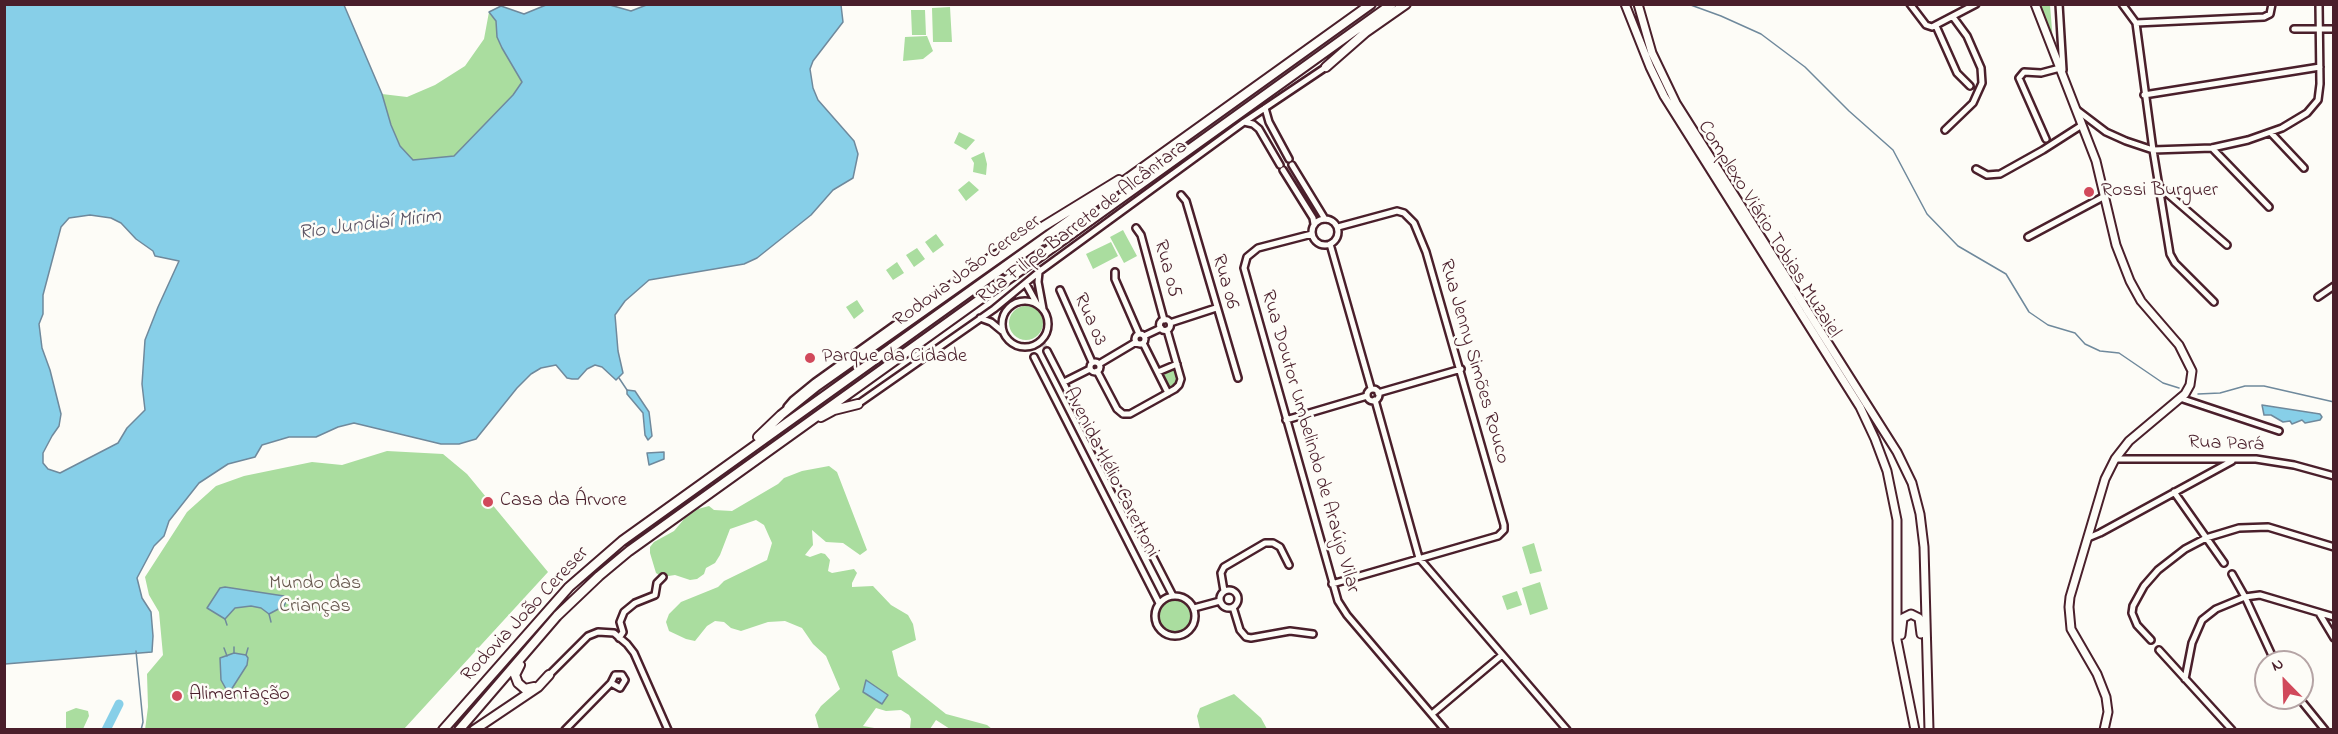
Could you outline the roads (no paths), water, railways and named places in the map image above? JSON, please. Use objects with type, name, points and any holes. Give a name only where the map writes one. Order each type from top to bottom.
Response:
[{"type":"highway","points":[[1347,21],[1363,4]]},
{"type":"highway","name":"Rodovia João Cereser","points":[[443,729],[546,611],[593,565],[738,458],[1371,4]]},
{"type":"highway","points":[[1360,27],[1392,4]]},
{"type":"highway","points":[[1360,27],[1404,4]]},
{"type":"highway","points":[[1326,67],[1380,21],[1404,4]]},
{"type":"highway","name":"Rodovia João Cereser","points":[[459,729],[578,596],[621,558],[1360,27]]},
{"type":"highway","points":[[738,458],[781,415],[817,386],[1017,245],[1113,183],[1142,168]]},
{"type":"highway","points":[[784,439],[800,432],[834,410],[858,405]]},
{"type":"highway","points":[[525,653],[524,660],[514,675],[521,687],[529,689],[549,675]]},
{"type":"highway","points":[[474,729],[538,687],[549,675]]},
{"type":"main road","name":"Complexo Viário Tobias Muzaiel","points":[[1625,4],[1664,96],[1860,407],[1875,439],[1887,471],[1897,520],[1897,640],[1917,729]]},
{"type":"main road","points":[[1638,4],[1652,53],[1676,103],[1887,435],[1912,483],[1924,546],[1927,729]]},
{"type":"main road","points":[[2035,4],[2096,161],[2116,245],[2136,294],[2179,345],[2190,366],[2192,376],[2190,385],[2180,398],[2129,441],[2115,459],[2105,479],[2070,597],[2069,617],[2076,640],[2104,689],[2108,712],[2104,729]]},
{"type":"main road","points":[[1917,729],[1902,639],[1902,621],[1911,614],[1918,616],[1920,621],[1927,729]]},
{"type":"street","points":[[1910,4],[1926,25],[1936,26],[1976,4]]},
{"type":"street","points":[[2059,4],[2064,78]]},
{"type":"street","points":[[2122,4],[2136,23],[2144,95],[2170,254],[2175,263],[2214,302]]},
{"type":"street","points":[[2136,23],[2264,17],[2270,14],[2272,4]]},
{"type":"street","points":[[2076,109],[2106,132],[2153,150],[2212,148],[2271,133],[2312,109],[2320,94],[2319,4]]},
{"type":"street","points":[[1945,130],[1970,108],[1982,83],[1981,68],[1967,36],[1953,17]]},
{"type":"street","points":[[1936,26],[1957,73],[1970,86]]},
{"type":"street","points":[[2294,29],[2334,29]]},
{"type":"street","name":"Rua Filipe Barrete de Alcântara","points":[[858,405],[994,309],[1040,271],[1244,122],[1326,67]]},
{"type":"street","points":[[2144,95],[2320,67]]},
{"type":"street","points":[[2046,139],[2019,78],[2024,72],[2041,73],[2060,68]]},
{"type":"street","points":[[1265,108],[1269,122],[1284,151],[1325,219]]},
{"type":"street","points":[[1244,122],[1253,124],[1259,129],[1314,224],[1312,234],[1319,243],[1330,244],[1338,237],[1338,227],[1333,221],[1325,219],[1314,224]]},
{"type":"street","points":[[1259,129],[1269,122]]},
{"type":"street","points":[[1976,169],[1988,175],[2000,174],[2082,125]]},
{"type":"street","points":[[2271,133],[2304,168]]},
{"type":"street","points":[[2212,148],[2269,207]]},
{"type":"street","points":[[1275,156],[1284,151]]},
{"type":"street","points":[[1289,179],[1297,174]]},
{"type":"street","points":[[2161,188],[2228,245]]},
{"type":"street","name":"Rua 06","points":[[1181,195],[1186,201],[1238,378]]},
{"type":"street","points":[[2028,237],[2103,197]]},
{"type":"street","name":"Rua Jenny Simões Rouco","points":[[1338,227],[1390,212],[1404,213],[1414,222],[1426,252],[1461,369],[1504,525],[1504,530],[1498,536],[1419,558]]},
{"type":"street","name":"Rua 05","points":[[1136,228],[1141,235],[1164,320]]},
{"type":"street","name":"Rua Doutor Umbelindo de Araújo Vilar","points":[[1312,234],[1258,248],[1247,257],[1244,268],[1338,601],[1347,615],[1446,729]]},
{"type":"street","points":[[1330,244],[1371,388],[1378,393]]},
{"type":"street","points":[[980,318],[992,322],[1014,345],[1029,349],[1043,342],[1048,322],[1038,282],[1040,271]]},
{"type":"street","points":[[1114,272],[1140,339],[1168,393],[1180,384],[1177,364],[1160,323],[1164,320],[1170,323]]},
{"type":"street","points":[[1026,284],[1037,304]]},
{"type":"street","points":[[2318,297],[2334,286]]},
{"type":"street","name":"Rua 03","points":[[1060,290],[1092,362]]},
{"type":"street","points":[[1001,323],[1006,310],[1017,302],[1031,301],[1043,309]]},
{"type":"street","points":[[994,309],[1003,333]]},
{"type":"street","points":[[1090,369],[1092,362],[1099,364],[1140,339],[1164,329],[1170,323],[1216,309]]},
{"type":"street","name":"Avenida Hélio Carettoni","points":[[1047,351],[1173,596]]},
{"type":"street","name":"Avenida Hélio Carettoni","points":[[1034,357],[1159,603],[1154,616],[1158,628],[1168,636],[1182,635],[1192,627],[1195,621],[1194,608]]},
{"type":"street","points":[[1039,366],[1052,360]]},
{"type":"street","points":[[1064,382],[1090,369],[1098,371],[1099,364]]},
{"type":"street","points":[[1158,372],[1177,364]]},
{"type":"street","points":[[1378,393],[1461,369]]},
{"type":"street","name":"Rua 03","points":[[1098,371],[1117,409],[1122,413],[1130,414],[1168,393]]},
{"type":"street","points":[[1047,381],[1052,375],[1060,375]]},
{"type":"street","points":[[1367,396],[1367,391],[1371,388]]},
{"type":"street","points":[[1378,393],[1375,400],[1419,558],[1567,729]]},
{"type":"street","points":[[1286,420],[1367,396]]},
{"type":"street","points":[[1367,396],[1370,400],[1375,400]]},
{"type":"street","points":[[2180,398],[2279,431]]},
{"type":"street","name":"Rua Pará","points":[[2115,459],[2256,459],[2294,465],[2334,476]]},
{"type":"street","points":[[2088,538],[2234,459]]},
{"type":"street","points":[[1094,475],[1107,468]]},
{"type":"street","points":[[2174,492],[2224,563]]},
{"type":"street","points":[[2151,640],[2137,625],[2132,613],[2133,606],[2144,586],[2158,570],[2185,549],[2206,537],[2239,528],[2268,527],[2334,547]]},
{"type":"street","points":[[1224,591],[1221,573],[1224,567],[1265,543],[1273,543],[1280,547],[1289,565]]},
{"type":"street","points":[[1332,584],[1419,558]]},
{"type":"street","points":[[2232,574],[2270,650]]},
{"type":"street","points":[[620,638],[623,632],[621,622],[624,612],[635,603],[655,595],[657,583],[663,577]]},
{"type":"street","points":[[1233,590],[1237,593],[1238,603],[1233,607],[1227,608],[1220,601],[1220,596],[1224,591],[1233,590]]},
{"type":"street","points":[[2185,679],[2192,643],[2202,620],[2216,609],[2245,597],[2260,595],[2334,617]]},
{"type":"street","points":[[1159,603],[1173,596],[1185,598],[1194,608],[1220,601]]},
{"type":"street","points":[[1233,607],[1240,630],[1246,637],[1290,631],[1313,634]]},
{"type":"street","points":[[2319,613],[2334,638]]},
{"type":"street","points":[[549,675],[588,636],[598,632],[614,633],[627,644],[641,665],[645,681],[668,729]]},
{"type":"street","points":[[2159,650],[2232,729]]},
{"type":"street","points":[[1432,714],[1502,655]]},
{"type":"street","points":[[565,729],[612,683]]},
{"type":"street","points":[[2309,710],[2325,729]]},
{"type":"street","points":[[572,729],[573,722]]},
{"type":"water","points":[[649,4],[841,5],[843,22],[813,61],[810,69],[813,88],[818,100],[854,141],[858,154],[853,178],[833,190],[811,215],[757,258],[744,264],[649,280],[625,301],[615,315],[618,351],[623,373],[616,380],[602,367],[595,365],[587,369],[578,379],[567,378],[556,365],[541,368],[517,388],[476,439],[459,444],[441,444],[354,423],[316,437],[289,437],[262,445],[255,457],[228,464],[199,483],[169,521],[164,536],[154,546],[137,578],[142,598],[151,612],[152,652],[5,664],[5,5],[344,5],[382,94],[400,146],[413,160],[454,156],[513,95],[522,82],[502,48],[497,37],[496,21],[489,12],[501,6],[524,14],[546,5],[610,5],[631,11]],"holes":[[[90,215],[111,218],[121,223],[136,239],[153,251],[155,256],[179,261],[145,340],[142,384],[145,410],[127,428],[118,443],[60,473],[48,469],[43,463],[43,453],[59,426],[61,414],[42,348],[39,324],[43,314],[43,295],[61,227],[69,218]]]},
{"type":"water","points":[[627,390],[635,391],[649,412],[652,436],[648,440],[645,435],[643,413],[627,394]]},
{"type":"water","points":[[2262,405],[2320,414],[2322,417],[2320,420],[2305,423],[2302,420],[2292,424],[2290,421],[2283,422],[2271,415],[2264,415]]},
{"type":"water","points":[[664,452],[664,459],[649,465],[647,453]]},
{"type":"water","points":[[220,588],[284,596],[287,599],[284,606],[269,614],[261,608],[251,606],[235,608],[225,619],[207,608]]},
{"type":"water","points":[[234,653],[246,655],[248,658],[247,665],[231,690],[226,689],[221,680],[220,658]]},
{"type":"water","points":[[866,680],[888,695],[882,704],[863,692]]},
{"type":"waterway","points":[[1688,4],[1761,34],[1805,67],[1849,111],[1893,150],[1927,214],[1958,246],[2006,274],[2029,312],[2048,325],[2075,333],[2085,344],[2100,351],[2119,353],[2163,383],[2179,388]]},
{"type":"waterway","points":[[619,378],[627,390]]},
{"type":"waterway","points":[[2198,394],[2220,393],[2245,386],[2264,386],[2334,402]]},
{"type":"waterway","points":[[269,614],[271,622]]},
{"type":"waterway","points":[[225,619],[227,625]]},
{"type":"waterway","points":[[234,647],[234,653]]},
{"type":"waterway","points":[[224,648],[227,656]]},
{"type":"waterway","points":[[246,655],[248,648]]},
{"type":"waterway","points":[[136,651],[143,722],[141,730]]},
{"type":"waterway","name":"Rio Jundiaí Mirim","points":[[106,730],[119,704]]},
{"type":"tunnel","points":[[1043,343],[1047,351]]},
{"type":"place","name":"Rossi Burguer","points":[[2089,192]]},
{"type":"place","name":"Parque da Cidade","points":[[810,358]]},
{"type":"place","name":"Casa da Árvore","points":[[488,502]]},
{"type":"place","name":"Alimentação","points":[[177,696]]},
{"type":"park label","name":"Mundo das Crianças","points":[[315,596]]}]
